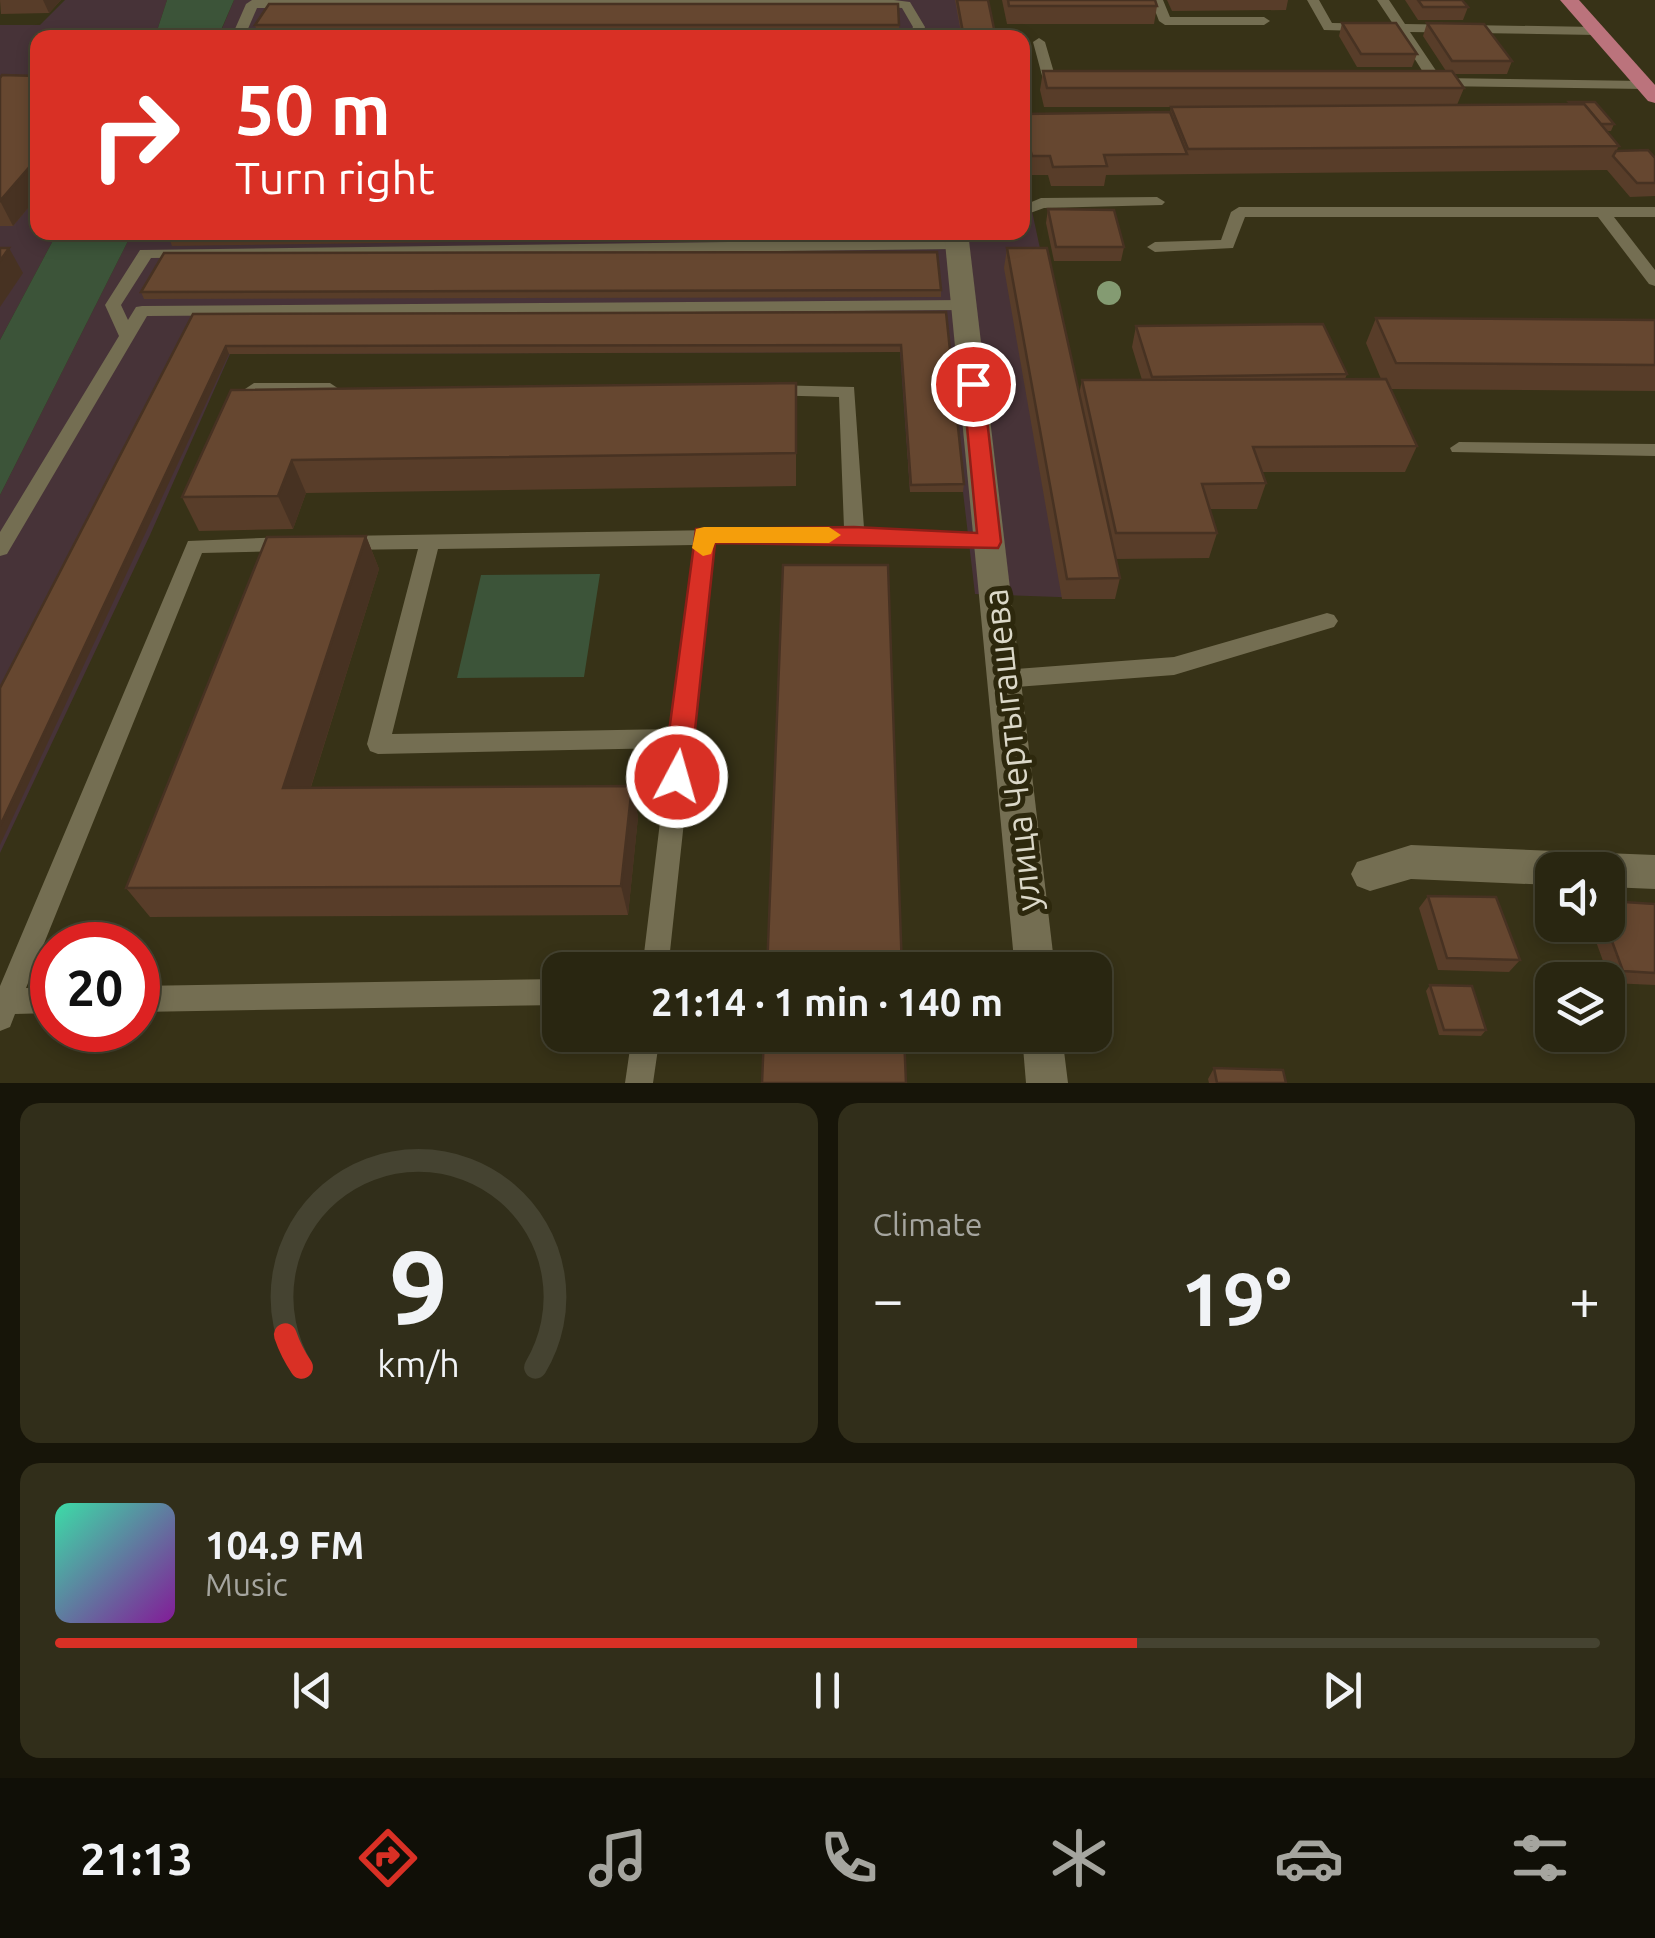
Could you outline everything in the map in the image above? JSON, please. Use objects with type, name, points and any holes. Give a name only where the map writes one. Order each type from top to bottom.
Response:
[{"type":"main road","points":[[1569,0],[1650,91]]},
{"type":"street","name":"улица Чертыгашева","points":[[965,240],[964,306],[1033,952]]},
{"type":"street","points":[[1370,874],[1411,862],[1535,867]]},
{"type":"street","points":[[1625,871],[1655,872]]},
{"type":"street","points":[[1044,1052],[1047,1083]]},
{"type":"lane","points":[[1157,0],[1165,21],[1264,21]]},
{"type":"lane","points":[[1313,0],[1328,27],[1596,31]]},
{"type":"lane","points":[[1383,0],[1437,82]]},
{"type":"lane","points":[[241,30],[252,4],[888,3],[906,5],[918,30]]},
{"type":"lane","points":[[1039,42],[1049,80],[1088,80]]},
{"type":"lane","points":[[1417,82],[1650,91]]},
{"type":"lane","points":[[1030,208],[1041,203],[1156,202]]},
{"type":"lane","points":[[1602,211],[1655,281]]},
{"type":"lane","points":[[1155,247],[1227,245],[1238,212],[1655,212]]},
{"type":"lane","points":[[126,336],[112,305],[152,240]]},
{"type":"lane","points":[[146,253],[772,240]]},
{"type":"lane","points":[[0,548],[142,311],[964,306]]},
{"type":"lane","points":[[254,389],[354,389]]},
{"type":"lane","points":[[749,391],[848,391],[854,535]]},
{"type":"lane","points":[[1458,448],[1655,450]]},
{"type":"lane","points":[[4,1009],[196,546],[704,535],[854,535],[990,542]]},
{"type":"lane","points":[[657,952],[704,535]]},
{"type":"lane","points":[[430,541],[378,744],[681,738]]},
{"type":"lane","points":[[1004,679],[1174,666],[1327,621]]},
{"type":"lane","points":[[160,999],[542,992]]},
{"type":"lane","points":[[4,1009],[30,1004]]},
{"type":"lane","points":[[639,1083],[644,1052]]},
{"type":"shaded area","points":[[65,0],[167,0],[157,30],[30,30],[30,240],[53,240],[0,340],[0,25],[40,25]]},
{"type":"shaded area","points":[[234,0],[986,0],[992,30],[221,30]]},
{"type":"shaded area","points":[[1030,202],[1115,599],[975,594],[963,492],[910,492],[900,352],[230,354],[150,535],[0,853],[0,495],[128,240],[1030,240]]},
{"type":"green space","points":[[167,0],[234,0],[221,30],[157,30]]},
{"type":"green space","points":[[53,240],[128,240],[0,495],[0,340]]},
{"type":"green space","points":[[600,574],[584,677],[457,678],[481,575]]},
{"type":"building","points":[[957,0],[988,0],[994,30],[963,30]]},
{"type":"building","points":[[1008,0],[1155,0],[1157,6],[1009,6]]},
{"type":"building","points":[[1418,0],[1462,0],[1468,7],[1423,7]]},
{"type":"building","points":[[269,4],[898,4],[899,25],[255,25]]},
{"type":"building","points":[[1342,23],[1396,23],[1417,54],[1361,54]]},
{"type":"building","points":[[1427,23],[1484,24],[1512,61],[1452,61]]},
{"type":"building","points":[[1043,71],[1452,71],[1464,88],[1047,88]]},
{"type":"building","points":[[30,76],[30,166],[0,201],[0,78]]},
{"type":"building","points":[[1569,102],[1595,102],[1614,124],[1601,124],[1584,104]]},
{"type":"building","points":[[1584,104],[1619,146],[1188,149],[1171,107]]},
{"type":"building","points":[[1170,112],[1187,154],[1104,155],[1107,166],[1053,167],[1050,156],[1032,156],[1030,114]]},
{"type":"building","points":[[1648,150],[1655,158],[1655,183],[1637,183],[1613,156],[1616,151]]},
{"type":"building","points":[[1048,209],[1114,210],[1124,247],[1056,247]]},
{"type":"building","points":[[1007,248],[1047,248],[1120,578],[1067,579]]},
{"type":"building","points":[[937,252],[941,290],[141,292],[164,253]]},
{"type":"building","points":[[946,312],[964,484],[911,485],[901,345],[226,346],[0,826],[0,688],[193,314]]},
{"type":"building","points":[[1376,318],[1655,320],[1655,365],[1396,363]]},
{"type":"building","points":[[1323,324],[1347,374],[1152,377],[1136,326]]},
{"type":"building","points":[[1386,379],[1417,446],[1253,447],[1266,483],[1202,484],[1217,533],[1116,533],[1082,380]]},
{"type":"building","points":[[796,383],[796,453],[292,460],[278,496],[182,497],[231,390]]},
{"type":"building","points":[[366,536],[283,788],[632,786],[621,886],[126,888],[267,537]]},
{"type":"building","points":[[783,565],[888,565],[901,952],[768,952]]},
{"type":"building","points":[[1428,896],[1496,897],[1520,960],[1447,958]]},
{"type":"building","points":[[1625,902],[1655,904],[1655,973],[1625,971],[1625,962],[1620,962],[1612,942],[1625,942]]},
{"type":"building","points":[[1430,985],[1472,986],[1486,1030],[1444,1030]]},
{"type":"building","points":[[763,1052],[905,1052],[906,1083],[762,1083]]},
{"type":"building","points":[[1214,1068],[1283,1070],[1286,1083],[1217,1083]]},
{"type":"slow traffic","points":[[703,548],[704,535],[829,535]]},
{"type":"route","points":[[677,777],[704,535],[854,535],[990,542],[973,384]]}]
